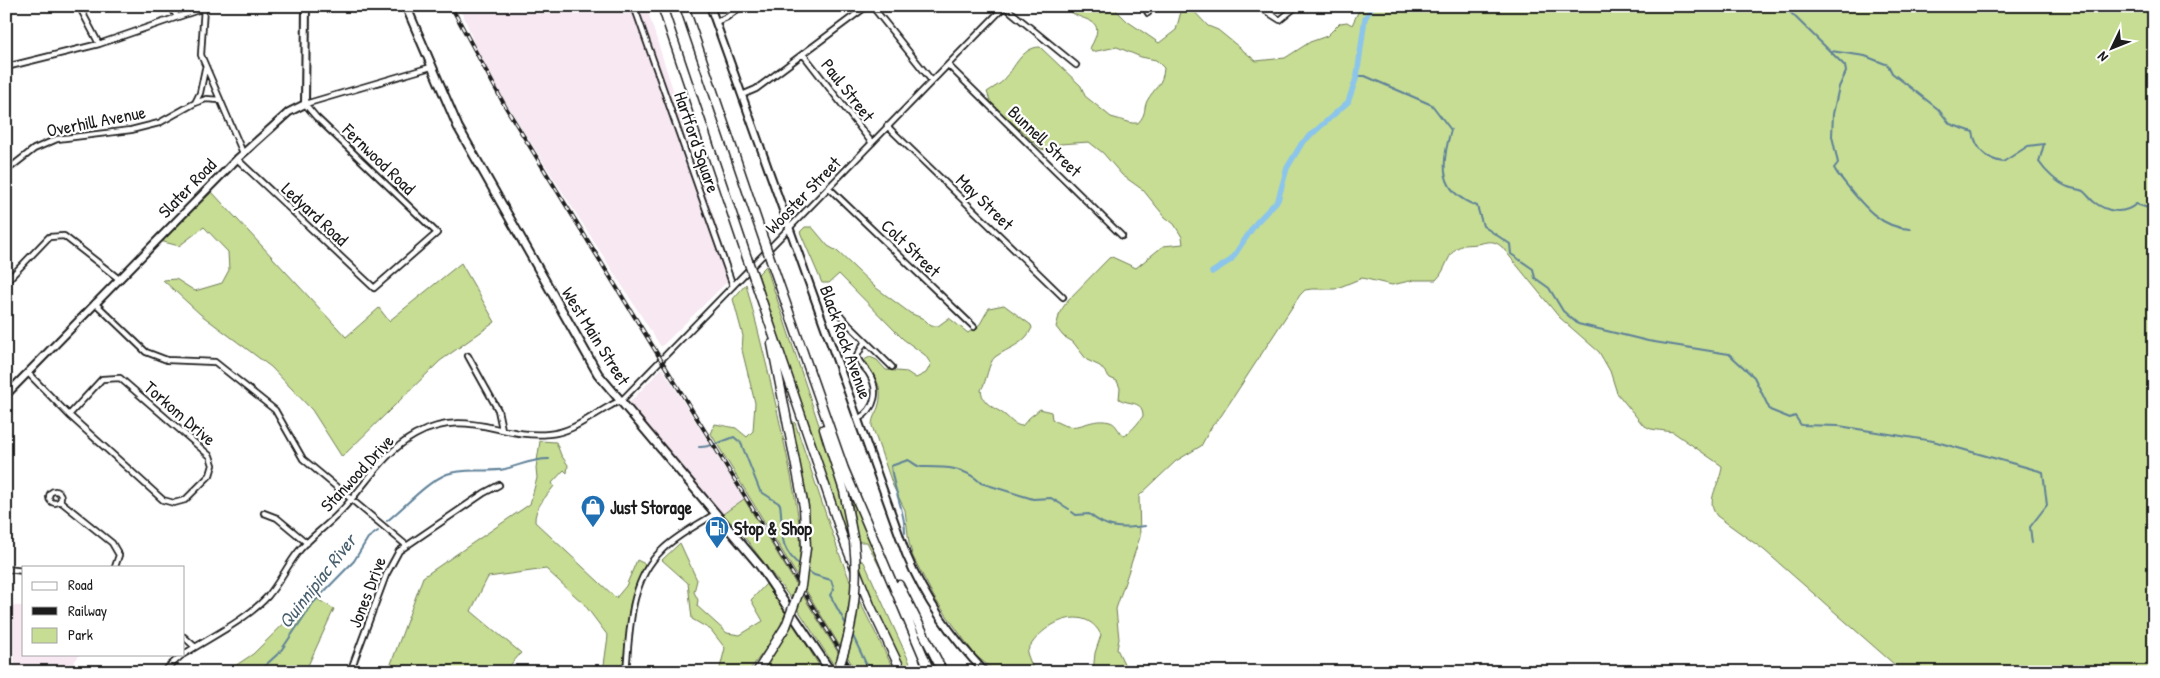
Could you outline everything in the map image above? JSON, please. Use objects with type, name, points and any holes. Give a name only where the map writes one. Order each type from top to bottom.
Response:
[{"type":"highway","points":[[662,6],[848,550],[870,605],[902,672]]},
{"type":"highway","points":[[684,6],[829,429],[930,672]]},
{"type":"highway","points":[[757,672],[774,649],[786,626],[801,586],[806,548],[804,507],[762,303]]},
{"type":"highway","points":[[798,340],[806,376],[844,491],[854,542],[856,578],[854,607],[846,644],[837,672]]},
{"type":"highway","points":[[866,519],[943,672]]},
{"type":"main road","name":"West Main Street","points":[[406,6],[454,120],[594,369],[619,402],[716,513],[778,590],[831,672]]},
{"type":"street","points":[[79,6],[99,44]]},
{"type":"street","points":[[171,6],[177,16]]},
{"type":"street","points":[[305,104],[306,6]]},
{"type":"street","name":"Hartford Square","points":[[634,6],[734,286]]},
{"type":"street","name":"Black Rock Avenue","points":[[710,6],[914,574],[946,628],[985,672]]},
{"type":"street","points":[[716,22],[727,17],[742,6]]},
{"type":"street","points":[[742,95],[756,89],[867,6]]},
{"type":"street","points":[[872,6],[932,81]]},
{"type":"street","points":[[1005,6],[1076,65]]},
{"type":"street","name":"Wooster Street","points":[[619,402],[1005,6]]},
{"type":"street","points":[[1144,6],[1148,13]]},
{"type":"street","points":[[1258,6],[1280,20],[1297,6]]},
{"type":"street","points":[[6,66],[99,44],[205,7],[201,55],[218,100],[243,153]]},
{"type":"street","name":"Paul Street","points":[[803,54],[872,143]]},
{"type":"street","name":"Bunnell Street","points":[[948,65],[1122,236]]},
{"type":"street","name":"Slater Road","points":[[6,395],[243,153],[289,112],[305,104],[431,66]]},
{"type":"street","points":[[195,103],[200,93],[205,68]]},
{"type":"street","name":"Overhill Avenue","points":[[6,171],[34,149],[50,141],[76,135],[107,134],[131,130],[159,122],[206,99],[218,100]]},
{"type":"street","name":"Fernwood Road","points":[[305,104],[316,118],[437,232],[374,288]]},
{"type":"street","name":"May Street","points":[[888,126],[1063,297]]},
{"type":"street","name":"Ledyard Road","points":[[237,159],[374,288]]},
{"type":"street","name":"Colt Street","points":[[829,188],[974,327]]},
{"type":"street","points":[[6,282],[49,237],[64,236],[119,279]]},
{"type":"street","points":[[95,304],[146,352],[166,360],[215,362],[275,410],[303,459],[406,545]]},
{"type":"street","points":[[831,304],[892,368]]},
{"type":"street","points":[[858,419],[869,411],[875,396],[872,380],[857,356],[865,341]]},
{"type":"street","points":[[468,356],[498,410],[502,429]]},
{"type":"street","name":"Torkom Drive","points":[[28,373],[69,416],[163,500],[174,503],[185,500],[210,475],[212,465],[210,456],[120,378],[102,379],[69,416]]},
{"type":"street","name":"Stanwood Drive","points":[[185,653],[225,629],[260,603],[307,543],[351,500],[392,452],[417,434],[438,426],[462,423],[535,435],[558,433],[579,425],[619,402]]},
{"type":"street","name":"Jones Drive","points":[[350,672],[394,558],[406,545],[499,485]]},
{"type":"street","points":[[60,501],[112,543],[119,555],[115,566]]},
{"type":"street","points":[[626,672],[635,597],[646,570],[663,549],[716,513]]},
{"type":"street","points":[[264,514],[277,518],[307,543]]},
{"type":"street","points":[[6,569],[22,571]]},
{"type":"street","points":[[185,638],[195,647]]},
{"type":"street","name":"Stanwood Drive","points":[[162,672],[182,656]]},
{"type":"shaded area","points":[[460,6],[646,6],[733,276],[661,347],[483,67]]},
{"type":"shaded area","points":[[662,368],[744,499],[723,514],[630,407],[630,402]]},
{"type":"shaded area","points":[[6,606],[22,606],[22,656],[79,656],[67,672],[6,672]]},
{"type":"green space","points":[[1071,6],[1112,6],[1127,21],[1159,43],[1176,30],[1182,8],[1189,6],[1208,26],[1218,30],[1256,61],[1285,58],[1310,42],[1327,36],[1340,23],[1347,22],[1352,25],[1361,6],[2154,6],[2154,672],[1903,672],[1764,550],[1717,516],[1712,504],[1722,466],[1673,432],[1651,429],[1643,425],[1617,393],[1610,371],[1599,352],[1559,317],[1502,247],[1490,242],[1456,248],[1436,280],[1414,280],[1392,285],[1362,278],[1335,289],[1305,290],[1300,295],[1221,416],[1212,426],[1201,446],[1176,461],[1139,496],[1140,537],[1116,609],[1119,639],[1117,649],[1128,672],[1093,672],[1095,653],[1101,635],[1093,625],[1084,619],[1073,618],[1050,626],[1032,643],[1027,653],[1034,672],[996,672],[975,655],[935,599],[913,557],[909,543],[905,510],[893,486],[872,426],[879,404],[880,391],[879,385],[864,360],[870,357],[877,360],[886,370],[907,372],[916,378],[926,373],[931,364],[925,355],[903,339],[839,274],[829,283],[822,283],[800,232],[805,227],[812,227],[828,246],[837,251],[875,287],[910,313],[924,319],[931,326],[938,326],[949,318],[968,333],[980,324],[989,308],[1004,305],[1031,325],[1032,328],[1025,338],[995,357],[981,390],[984,400],[990,406],[1015,423],[1022,426],[1040,409],[1051,412],[1052,419],[1061,424],[1075,426],[1102,421],[1112,423],[1124,436],[1129,432],[1143,416],[1141,407],[1119,399],[1120,388],[1117,381],[1110,378],[1100,366],[1087,360],[1073,342],[1063,336],[1056,327],[1060,312],[1068,300],[1109,258],[1112,257],[1136,268],[1163,246],[1183,244],[1182,237],[1174,224],[1165,217],[1143,190],[1122,175],[1103,153],[1089,142],[1060,144],[1051,151],[1041,149],[991,103],[987,92],[1004,80],[1023,55],[1034,48],[1040,47],[1081,86],[1085,96],[1111,117],[1132,123],[1138,123],[1141,120],[1147,101],[1160,82],[1164,68],[1156,60],[1141,57],[1117,47],[1092,52],[1090,48],[1097,30],[1095,25],[1075,15],[1070,11]]},
{"type":"green space","points":[[212,192],[346,337],[379,308],[389,321],[461,263],[495,322],[440,361],[342,457],[312,410],[271,367],[200,314],[163,280],[176,279],[195,291],[222,283],[229,270],[228,252],[204,227],[179,246],[160,241]]},
{"type":"green space","points":[[766,266],[835,473],[851,543],[837,513],[758,274]]},
{"type":"green space","points":[[746,284],[773,391],[796,501],[800,532],[798,577],[711,434],[715,424],[736,428],[747,437],[753,431],[755,403],[742,350],[743,336],[733,299]]},
{"type":"green space","points":[[792,421],[795,423],[852,586],[841,648],[804,587],[807,569],[809,520]]},
{"type":"green space","points":[[540,441],[556,442],[561,455],[568,465],[567,473],[564,470],[552,483],[554,486],[538,507],[535,522],[616,598],[626,586],[637,560],[645,564],[630,604],[622,672],[603,672],[608,636],[584,604],[546,569],[488,577],[471,611],[521,653],[504,672],[388,672],[423,577],[530,504],[537,478],[536,468]]},
{"type":"green space","points":[[851,496],[891,590],[867,542],[858,542]]},
{"type":"green space","points":[[744,499],[796,584],[792,600],[746,539],[723,514]]},
{"type":"green space","points":[[680,543],[697,580],[694,592],[698,600],[697,606],[727,633],[740,635],[763,621],[751,600],[766,584],[787,612],[772,641],[748,672],[719,672],[725,648],[711,630],[692,619],[688,583],[662,560]]},
{"type":"green space","points":[[860,560],[864,562],[914,672],[907,672],[879,616],[866,586]]},
{"type":"green space","points":[[802,594],[839,654],[835,667],[797,608]]},
{"type":"green space","points":[[312,596],[334,609],[305,672],[226,672],[253,654]]},
{"type":"green space","points":[[859,600],[895,672],[856,672],[847,656]]},
{"type":"green space","points":[[792,621],[823,672],[761,672],[777,650]]},
{"type":"waterway","points":[[1212,272],[1231,260],[1256,223],[1278,200],[1287,168],[1302,143],[1348,102],[1357,76],[1365,18],[1373,6]]},
{"type":"waterway","points":[[1784,6],[1845,66],[1846,72],[1839,87],[1833,114],[1832,136],[1838,163],[1834,168],[1860,201],[1878,218],[1899,228],[1911,229],[1909,228]]},
{"type":"waterway","points":[[1831,51],[1865,56],[1888,65],[1892,73],[1938,109],[1950,124],[1973,132],[1976,143],[1986,156],[2003,162],[2028,146],[2044,144],[2039,162],[2060,183],[2083,191],[2094,202],[2110,210],[2126,210],[2136,204],[2154,210]]},
{"type":"waterway","points":[[1357,76],[1365,76],[1432,105],[1451,130],[1445,154],[1446,175],[1449,185],[1464,200],[1477,206],[1483,226],[1510,244],[1511,254],[1533,269],[1535,278],[1549,288],[1563,311],[1578,324],[1648,341],[1729,354],[1754,377],[1770,410],[1790,418],[1795,416],[1801,425],[1839,426],[1933,441],[2043,472],[2047,505],[2030,527],[2032,543]]},
{"type":"waterway","name":"Quinnipiac River","points":[[699,447],[712,445],[734,437],[741,443],[760,491],[780,504],[784,545],[793,559],[801,566]]},
{"type":"waterway","name":"Quinnipiac River","points":[[387,521],[423,489],[447,474],[462,471],[505,469],[532,461],[549,459]]},
{"type":"waterway","points":[[905,533],[903,516],[891,466],[908,460],[920,467],[960,470],[968,473],[981,483],[1033,499],[1051,498],[1069,509]]},
{"type":"waterway","points":[[1072,512],[1076,515],[1089,514],[1102,523],[1115,527],[1145,526]]},
{"type":"waterway","name":"Quinnipiac River","points":[[258,672],[280,652],[313,603],[354,561],[368,538],[378,531]]},
{"type":"waterway","name":"Quinnipiac River","points":[[805,569],[814,575],[831,580],[834,589],[830,595],[848,628]]},
{"type":"waterway","name":"Quinnipiac River","points":[[852,634],[870,672]]},
{"type":"railway","points":[[451,6],[505,106],[853,672]]},
{"type":"place","name":"Just Storage","points":[[593,528]]},
{"type":"place","name":"Stop & Shop","points":[[717,549]]}]
